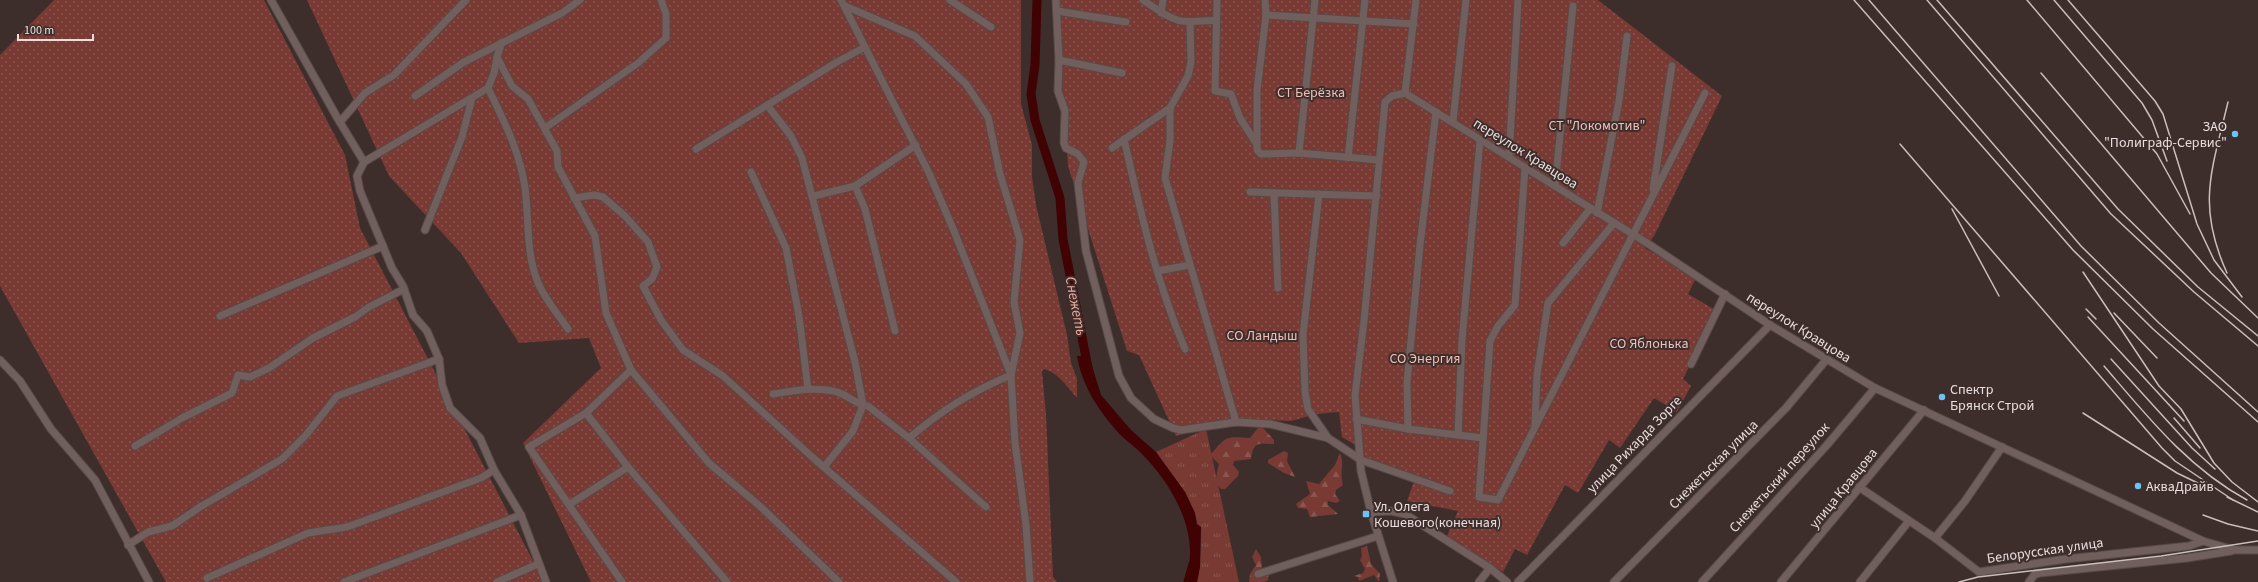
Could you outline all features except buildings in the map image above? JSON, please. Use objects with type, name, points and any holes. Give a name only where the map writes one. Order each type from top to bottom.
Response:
[{"type":"street","points":[[272,0],[364,162]]},
{"type":"street","points":[[340,122],[365,94],[394,75],[466,0]]},
{"type":"street","points":[[415,96],[464,62],[562,13],[580,0]]},
{"type":"street","points":[[545,128],[638,63],[666,38],[666,14],[661,0]]},
{"type":"street","points":[[950,0],[991,27]]},
{"type":"street","points":[[1056,0],[1059,60],[1058,91],[1065,111],[1064,143],[1066,148],[1078,154],[1084,162],[1078,183],[1086,250],[1120,376],[1131,398],[1154,419],[1172,428],[1181,430],[1236,422],[1270,424],[1328,438]]},
{"type":"street","points":[[1143,0],[1173,20],[1190,23],[1216,20]]},
{"type":"street","points":[[1161,13],[1163,0]]},
{"type":"street","points":[[1217,0],[1215,91],[1231,94],[1240,118],[1256,143]]},
{"type":"street","points":[[1265,0],[1266,15],[1257,90],[1256,150],[1261,154],[1299,153],[1379,160]]},
{"type":"street","points":[[1299,153],[1315,0]]},
{"type":"street","points":[[1348,158],[1363,22],[1364,0]]},
{"type":"street","points":[[1393,582],[1371,512],[1360,460],[1355,395],[1377,196],[1385,102],[1392,96],[1405,92],[1416,0]]},
{"type":"street","points":[[1452,122],[1466,0]]},
{"type":"street","points":[[1509,157],[1518,0]]},
{"type":"street","points":[[843,3],[916,145],[954,231],[1011,375]]},
{"type":"street","points":[[843,3],[915,36],[966,84],[988,117],[1000,174],[1020,240],[1014,302],[1020,333],[1011,375],[1015,443],[1026,525],[1030,582]]},
{"type":"street","points":[[1555,186],[1574,6]]},
{"type":"street","points":[[1057,11],[1126,22]]},
{"type":"street","points":[[1266,15],[1414,24]]},
{"type":"street","points":[[1112,148],[1170,108],[1188,76],[1191,62],[1190,23]]},
{"type":"street","points":[[1562,243],[1594,211],[1619,101],[1627,36]]},
{"type":"street","points":[[502,42],[494,73],[488,88],[364,162],[357,176],[360,191],[383,246],[404,288],[413,315],[427,331],[439,359],[442,385],[450,408],[480,438],[494,470],[521,515],[538,564],[546,582]]},
{"type":"street","points":[[696,149],[865,47]]},
{"type":"street","points":[[497,57],[512,86],[528,99],[545,128],[557,151],[558,167],[596,236],[606,313],[631,370],[709,463],[762,508],[839,582]]},
{"type":"street","points":[[1059,60],[1122,73]]},
{"type":"street","points":[[1652,195],[1672,66]]},
{"type":"street","points":[[488,88],[512,137],[520,163],[525,188],[533,267],[537,281],[568,329]]},
{"type":"street","name":"переулок Кравцова","points":[[1405,92],[1480,141],[1509,157],[1633,235],[1725,294],[1770,325],[1874,388],[2203,541]]},
{"type":"street","points":[[1525,168],[1516,305],[1498,326],[1490,341],[1479,497],[1498,500],[1705,93]]},
{"type":"street","points":[[425,230],[462,137],[472,98]]},
{"type":"street","points":[[767,105],[791,136],[802,158],[814,196],[855,362],[862,405],[853,431],[824,467]]},
{"type":"street","points":[[1170,108],[1170,140],[1165,178],[1236,422]]},
{"type":"street","points":[[1408,429],[1407,384],[1420,245],[1436,112]]},
{"type":"street","points":[[1124,139],[1140,212],[1156,271],[1185,348]]},
{"type":"street","points":[[1458,435],[1462,340],[1480,141]]},
{"type":"street","points":[[814,196],[854,186],[916,145]]},
{"type":"street","points":[[751,172],[786,248],[796,302],[808,389]]},
{"type":"street","points":[[854,186],[864,208],[895,331]]},
{"type":"street","points":[[1250,192],[1377,196]]},
{"type":"street","points":[[1274,193],[1278,288]]},
{"type":"street","points":[[1319,194],[1303,335],[1305,392],[1308,409],[1328,438],[1360,460],[1450,491]]},
{"type":"street","points":[[574,198],[594,195],[603,197],[625,216],[648,242],[658,267],[652,279],[642,286],[661,320],[684,350],[723,376],[824,467],[956,582]]},
{"type":"street","points":[[1535,426],[1537,375],[1548,303],[1614,223]]},
{"type":"street","points":[[220,316],[383,246]]},
{"type":"street","points":[[1156,271],[1190,264]]},
{"type":"street","points":[[135,446],[232,393],[238,375],[250,377],[268,368],[313,338],[355,317],[369,306],[404,288]]},
{"type":"street","points":[[1691,364],[1725,294]]},
{"type":"street","name":"улица Рихарда Зорге","points":[[1518,582],[1770,325]]},
{"type":"street","points":[[128,545],[148,532],[172,526],[200,507],[282,459],[306,434],[337,396],[439,359]]},
{"type":"street","points":[[0,360],[20,381],[51,429],[95,480],[128,545],[149,582]]},
{"type":"street","name":"Снежетьская улица","points":[[1614,582],[1786,408],[1826,360]]},
{"type":"street","points":[[622,582],[529,446],[586,413],[631,370]]},
{"type":"street","points":[[909,438],[932,419],[975,390],[1011,375]]},
{"type":"street","name":"Снежетьский переулок","points":[[1702,582],[1827,444],[1874,388]]},
{"type":"street","points":[[773,394],[808,389],[838,392],[862,405],[868,406],[909,438],[986,507]]},
{"type":"street","name":"улица Кравцова","points":[[1782,582],[1924,410]]},
{"type":"street","points":[[586,413],[628,467],[728,582]]},
{"type":"street","points":[[1356,419],[1408,429],[1483,438]]},
{"type":"street","points":[[1935,538],[1965,501],[2002,447]]},
{"type":"street","points":[[570,504],[628,467]]},
{"type":"street","points":[[207,578],[308,533],[347,527],[481,478],[494,470]]},
{"type":"street","name":"Белорусская улица","points":[[1859,488],[1935,538],[1979,572],[2066,559],[2189,546],[2203,541]]},
{"type":"street","points":[[1371,512],[1391,511],[1405,514],[1490,568],[1507,582]]},
{"type":"street","points":[[344,582],[521,515]]},
{"type":"street","points":[[1860,582],[1909,521]]},
{"type":"street","points":[[1258,574],[1378,536]]},
{"type":"street","points":[[2203,541],[2234,550]]},
{"type":"street","points":[[2029,582],[2035,574],[2040,573],[2214,555],[2234,550],[2258,550]]},
{"type":"street","points":[[497,582],[538,564]]},
{"type":"street","points":[[1480,582],[1490,568]]},
{"type":"green space","points":[[54,0],[264,0],[345,155],[360,228],[544,582],[166,582],[0,286],[0,55]]},
{"type":"green space","points":[[307,0],[1021,0],[1021,104],[1032,145],[1032,177],[1036,205],[1067,335],[1071,363],[1077,379],[1077,398],[1062,380],[1053,373],[1043,369],[1042,372],[1046,414],[1053,577],[1057,582],[591,582],[523,443],[601,368],[589,338],[519,343],[461,253],[389,176]]},
{"type":"green space","points":[[1056,0],[1598,0],[1722,96],[1654,236],[1645,248],[1696,278],[1688,294],[1717,311],[1683,379],[1691,386],[1677,412],[1654,398],[1620,448],[1609,440],[1578,493],[1565,485],[1527,555],[1515,549],[1503,572],[1447,536],[1458,511],[1407,501],[1414,481],[1365,460],[1361,443],[1355,445],[1342,437],[1339,412],[1316,414],[1291,421],[1237,419],[1176,436],[1139,355],[1127,351],[1068,166]]},
{"type":"green space","points":[[1262,427],[1274,440],[1274,444],[1257,445],[1253,449],[1251,459],[1234,461],[1233,465],[1239,472],[1238,476],[1225,489],[1221,489],[1216,480],[1219,464],[1210,455],[1223,441],[1230,437],[1250,438],[1258,428]]},
{"type":"green space","points":[[1206,429],[1239,582],[1197,582],[1200,567],[1201,530],[1197,524],[1195,513],[1185,492],[1156,452]]},
{"type":"green space","points":[[1284,451],[1288,453],[1287,461],[1295,477],[1284,473],[1268,463],[1268,460]]},
{"type":"green space","points":[[1340,453],[1342,461],[1343,485],[1336,490],[1335,494],[1340,501],[1336,503],[1328,501],[1328,505],[1338,514],[1310,517],[1307,509],[1298,508],[1296,504],[1310,494],[1306,481],[1319,484],[1335,465]]},
{"type":"green space","points":[[1367,546],[1371,564],[1380,574],[1379,582],[1374,575],[1359,581],[1358,577],[1354,576],[1363,573],[1365,569],[1360,560],[1362,556],[1361,548]]},
{"type":"green space","points":[[1256,549],[1261,557],[1262,569],[1266,567],[1269,571],[1268,580],[1264,582],[1249,582],[1250,574],[1256,565],[1252,557]]},
{"type":"shaded area","points":[[1077,356],[1089,356],[1101,395],[1131,430],[1156,452],[1185,492],[1195,513],[1197,524],[1201,527],[1200,567],[1197,582],[1189,582],[1189,541],[1182,513],[1176,500],[1151,463],[1119,433],[1097,405],[1091,396],[1083,377]]},
{"type":"waterway","name":"Снежеть","points":[[1037,0],[1035,65],[1031,94],[1035,120],[1060,198],[1063,239],[1088,368]]},
{"type":"waterway","name":"Снежеть","points":[[1188,582],[1193,564]]},
{"type":"railway","points":[[1854,0],[2073,250],[2153,329],[2258,422]]},
{"type":"railway","points":[[1869,0],[2081,246],[2159,323],[2258,412]]},
{"type":"railway","points":[[1927,0],[2111,214],[2194,292],[2258,346]]},
{"type":"railway","points":[[1937,0],[2118,209],[2198,287],[2258,336]]},
{"type":"railway","points":[[2027,0],[2157,154],[2190,214]]},
{"type":"railway","points":[[2054,0],[2142,103],[2152,120],[2167,161]]},
{"type":"railway","points":[[2068,0],[2155,101],[2163,114],[2197,224],[2214,260],[2242,297]]},
{"type":"railway","points":[[2041,73],[2211,273],[2258,318]]},
{"type":"railway","points":[[2227,273],[2217,249],[2209,207],[2212,168],[2228,102]]},
{"type":"railway","points":[[1900,144],[2162,448],[2175,461],[2233,500]]},
{"type":"railway","points":[[1952,209],[1999,296]]},
{"type":"railway","points":[[2083,272],[2159,386],[2181,409],[2214,463],[2232,482],[2258,502]]},
{"type":"railway","points":[[2086,309],[2096,319]]},
{"type":"railway","points":[[2114,313],[2157,358]]},
{"type":"railway","points":[[2088,317],[2184,421]]},
{"type":"railway","points":[[2111,359],[2192,448],[2215,469]]},
{"type":"railway","points":[[2104,366],[2136,404],[2187,457],[2206,473],[2247,500]]},
{"type":"railway","points":[[2083,413],[2177,473],[2204,486]]},
{"type":"railway","points":[[2174,418],[2200,448]]},
{"type":"railway","points":[[2227,497],[2258,512]]},
{"type":"railway","points":[[2203,515],[2228,524],[2258,531]]},
{"type":"railway","points":[[1959,582],[1978,577],[2161,556],[2258,541]]},
{"type":"place","name":"ЗАО \"Полиграф-Сервис\"","points":[[2235,134]]},
{"type":"place","name":"Спектр Брянск Строй","points":[[1942,397]]},
{"type":"place","name":"АкваДрайв","points":[[2138,486]]},
{"type":"place","name":"Ул. Олега Кошевого(конечная)","points":[[1366,514]]},
{"type":"park label","name":"СТ Берёзка","points":[[1311,92]]},
{"type":"park label","name":"СТ \"Локомотив\"","points":[[1597,125]]},
{"type":"park label","name":"СО Ландыш","points":[[1262,335]]},
{"type":"park label","name":"СО Яблонька","points":[[1649,343]]},
{"type":"park label","name":"СО Энергия","points":[[1425,358]]}]
